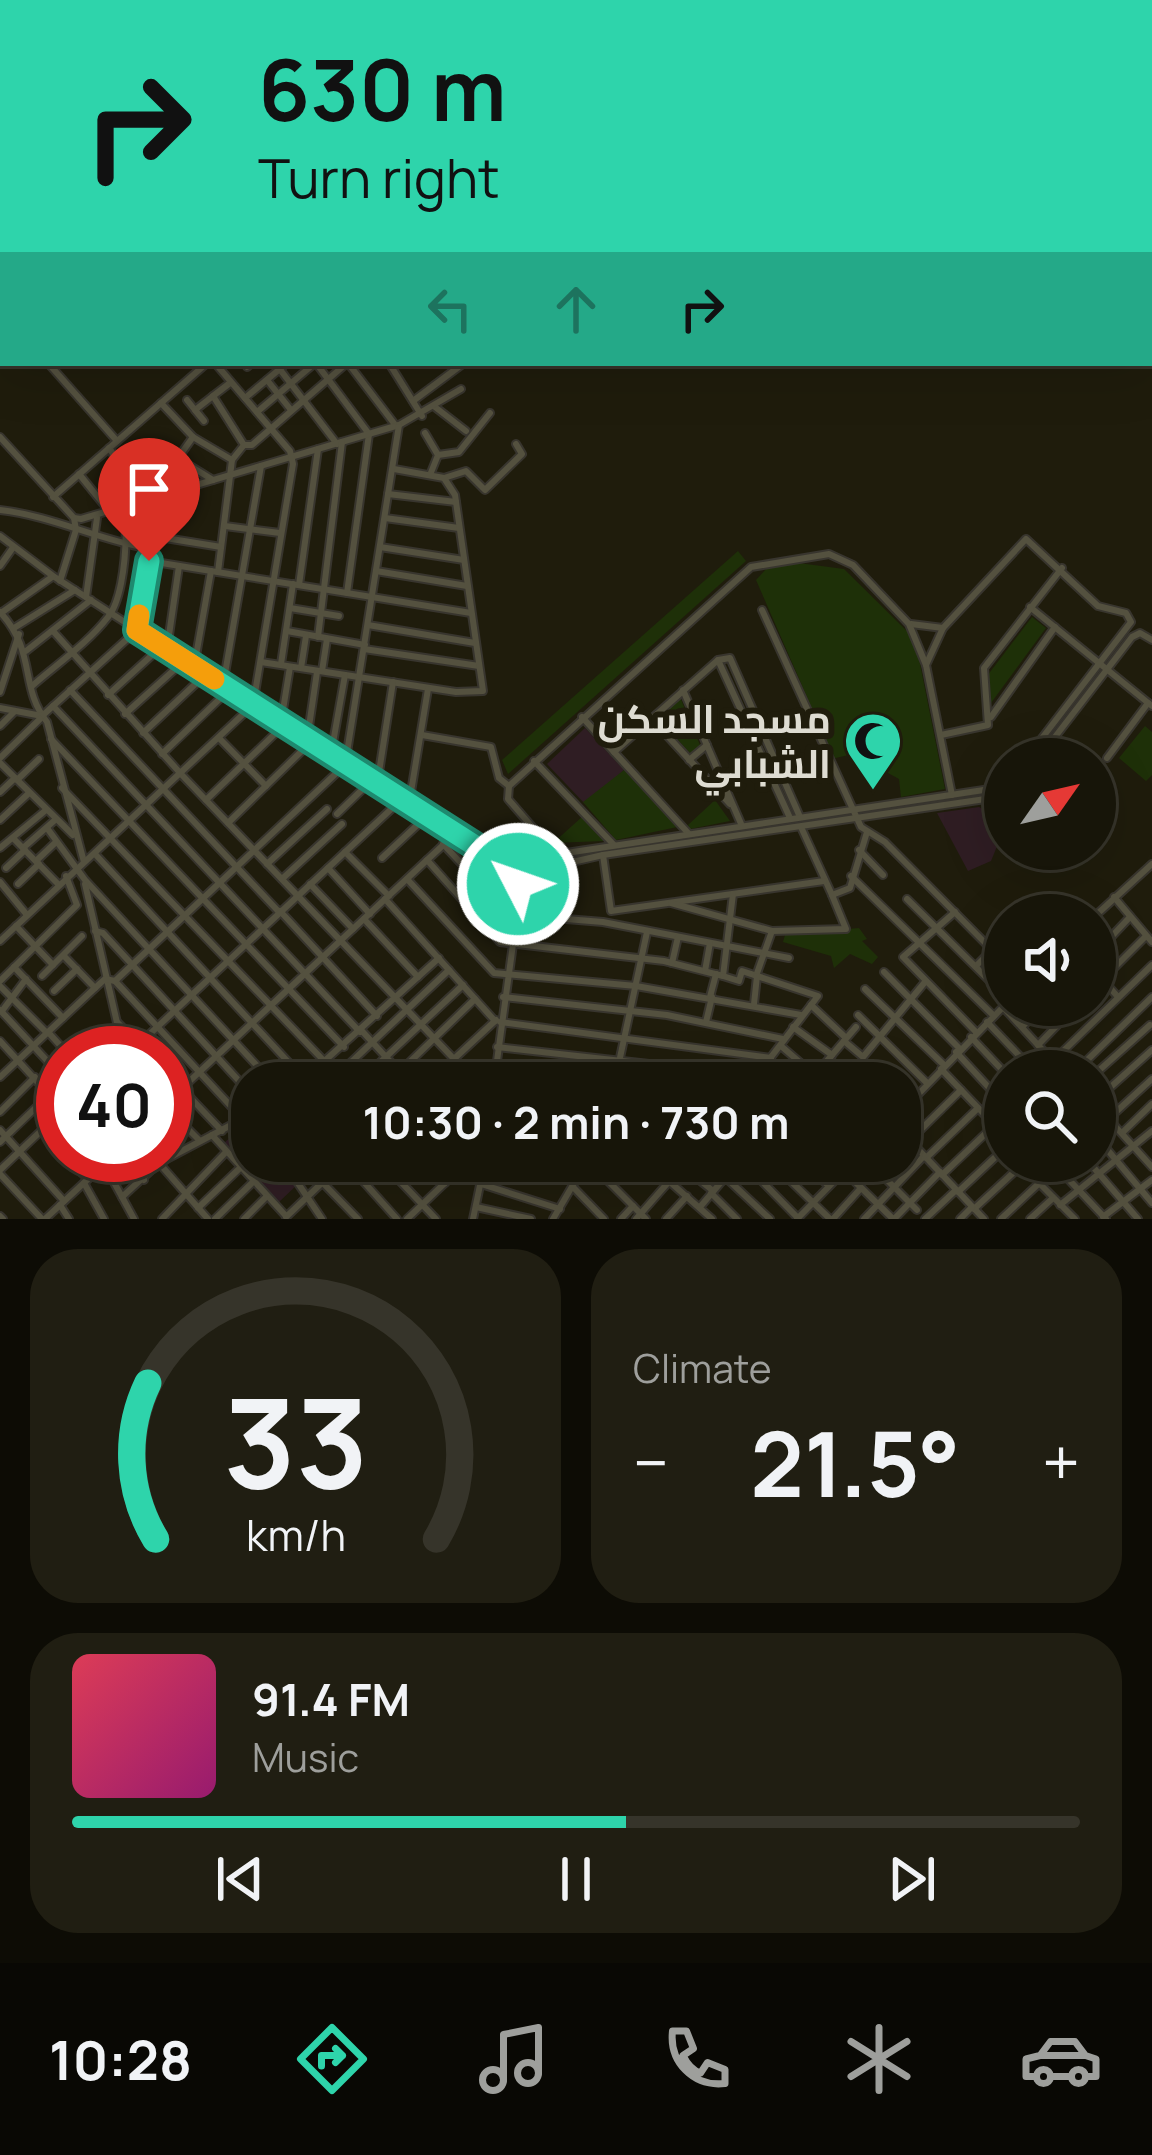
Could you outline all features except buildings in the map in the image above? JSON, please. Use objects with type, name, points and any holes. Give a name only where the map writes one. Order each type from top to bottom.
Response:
[{"type":"street","points":[[51,366],[117,441]]},
{"type":"street","points":[[53,497],[207,366]]},
{"type":"street","points":[[0,941],[253,705],[292,457],[214,366]]},
{"type":"street","points":[[245,398],[279,366]]},
{"type":"street","points":[[228,823],[309,741],[320,671],[339,443],[281,366]]},
{"type":"street","points":[[257,412],[312,366]]},
{"type":"street","points":[[318,366],[369,434],[347,593]]},
{"type":"street","points":[[244,445],[253,445],[343,366]]},
{"type":"street","points":[[115,981],[345,765],[398,426],[349,366]]},
{"type":"street","points":[[390,366],[422,416]]},
{"type":"street","points":[[413,400],[460,366]]},
{"type":"street","points":[[267,380],[291,410]]},
{"type":"street","points":[[195,410],[231,382]]},
{"type":"street","points":[[74,518],[96,516],[398,426],[422,416],[460,389]]},
{"type":"street","points":[[213,396],[244,445]]},
{"type":"street","points":[[188,400],[204,421]]},
{"type":"street","points":[[161,403],[193,437],[232,460]]},
{"type":"street","points":[[435,407],[466,430]]},
{"type":"street","points":[[438,455],[459,452],[490,412]]},
{"type":"street","points":[[425,433],[438,455]]},
{"type":"street","points":[[0,437],[74,518],[76,530],[56,578],[0,612],[17,631],[26,651],[76,837],[117,1026]]},
{"type":"street","points":[[76,837],[0,760],[137,630],[160,496],[168,471],[193,437]]},
{"type":"street","points":[[392,469],[444,478],[466,471],[484,490],[522,454],[516,444]]},
{"type":"street","points":[[194,667],[225,526],[232,460],[244,445]]},
{"type":"street","points":[[32,686],[112,614],[129,505],[122,464],[109,448]]},
{"type":"street","points":[[160,448],[213,480]]},
{"type":"street","points":[[206,800],[283,724],[287,631],[318,449]]},
{"type":"street","points":[[430,476],[438,455]]},
{"type":"street","points":[[122,464],[168,471]]},
{"type":"street","points":[[162,754],[226,687],[261,466]]},
{"type":"street","points":[[80,474],[109,511]]},
{"type":"street","points":[[262,662],[481,693],[456,502],[444,478]]},
{"type":"street","points":[[388,494],[456,502]]},
{"type":"street","points":[[0,510],[151,549]]},
{"type":"street","points":[[26,651],[88,598],[96,516]]},
{"type":"street","points":[[385,518],[458,528]]},
{"type":"street","points":[[225,526],[282,533]]},
{"type":"street","points":[[0,536],[56,578],[514,872]]},
{"type":"street","points":[[153,536],[221,547]]},
{"type":"street","points":[[926,665],[943,628],[1021,541],[1062,568],[1070,583],[1098,606],[1131,619],[1042,738]]},
{"type":"street","points":[[380,547],[464,560]]},
{"type":"street","points":[[0,566],[14,548]]},
{"type":"street","points":[[554,859],[508,800],[508,786],[751,566],[829,554],[853,565],[909,624],[926,665],[952,795]]},
{"type":"street","points":[[149,561],[472,613]]},
{"type":"street","points":[[108,695],[164,648],[179,566]]},
{"type":"street","points":[[940,735],[988,725],[983,668],[1062,568]]},
{"type":"street","points":[[376,571],[467,586]]},
{"type":"street","points":[[0,692],[17,631],[75,590]]},
{"type":"street","points":[[1030,607],[1150,705],[1116,747]]},
{"type":"street","points":[[290,608],[339,616]]},
{"type":"street","points":[[762,610],[852,814],[984,942]]},
{"type":"street","points":[[909,624],[943,628]]},
{"type":"street","points":[[368,625],[475,643]]},
{"type":"street","points":[[989,719],[1055,627]]},
{"type":"street","points":[[53,631],[162,754],[454,1059]]},
{"type":"street","points":[[287,631],[479,666]]},
{"type":"street","points":[[1054,738],[1132,637],[1140,633],[1152,640]]},
{"type":"street","points":[[301,668],[306,634]]},
{"type":"street","points":[[614,752],[718,660],[730,658],[800,817]]},
{"type":"street","points":[[718,660],[788,819],[788,829]]},
{"type":"street","points":[[125,714],[184,661]]},
{"type":"street","points":[[143,733],[206,674]]},
{"type":"street","points":[[330,755],[345,675]]},
{"type":"street","points":[[337,814],[374,783],[394,682]]},
{"type":"street","points":[[54,1026],[105,980],[115,981],[158,1026],[405,801],[422,735],[428,687]]},
{"type":"street","points":[[70,690],[376,1016]]},
{"type":"street","points":[[683,690],[742,826]]},
{"type":"street","points":[[52,706],[391,1062]]},
{"type":"street","points":[[0,708],[42,716]]},
{"type":"street","points":[[0,726],[14,712]]},
{"type":"street","points":[[582,717],[690,835]]},
{"type":"street","points":[[651,718],[734,808]]},
{"type":"street","points":[[422,735],[491,747],[499,778],[508,786]]},
{"type":"street","points":[[219,738],[266,786]]},
{"type":"street","points":[[51,740],[344,1047]]},
{"type":"street","points":[[689,760],[707,745]]},
{"type":"street","points":[[0,792],[39,759]]},
{"type":"street","points":[[534,761],[615,846]]},
{"type":"street","points":[[62,788],[325,1062]]},
{"type":"street","points":[[0,820],[29,793]]},
{"type":"street","points":[[496,1062],[517,915],[514,872],[524,861],[788,829],[952,795],[984,795]]},
{"type":"street","points":[[514,872],[615,846],[800,817],[984,797]]},
{"type":"street","points":[[268,864],[327,809]]},
{"type":"street","points":[[0,848],[46,810]]},
{"type":"street","points":[[382,858],[428,816]]},
{"type":"street","points":[[6,868],[55,820]]},
{"type":"street","points":[[282,879],[342,824]]},
{"type":"street","points":[[669,903],[772,931],[845,929],[801,827]]},
{"type":"street","points":[[46,828],[80,865]]},
{"type":"street","points":[[832,895],[850,888],[867,832]]},
{"type":"street","points":[[192,1080],[455,834]]},
{"type":"street","points":[[14,838],[58,884]]},
{"type":"street","points":[[18,884],[56,842]]},
{"type":"street","points":[[443,844],[505,910],[517,915],[603,922],[789,958]]},
{"type":"street","points":[[859,850],[883,875]]},
{"type":"street","points":[[345,852],[475,999],[499,1019],[768,1061],[818,996],[742,971],[739,981],[672,963],[500,941],[427,860]]},
{"type":"street","points":[[94,854],[288,1062]]},
{"type":"street","points":[[603,855],[611,911],[824,880]]},
{"type":"street","points":[[1116,895],[1152,864]]},
{"type":"street","points":[[328,868],[418,977]]},
{"type":"street","points":[[42,1026],[0,984],[77,905],[67,876]]},
{"type":"street","points":[[851,876],[984,1011]]},
{"type":"street","points":[[407,879],[494,974],[506,971],[636,986],[801,1015]]},
{"type":"street","points":[[85,880],[254,1062]]},
{"type":"street","points":[[0,882],[26,915]]},
{"type":"street","points":[[310,884],[353,929]]},
{"type":"street","points":[[706,1022],[729,946],[733,894]]},
{"type":"street","points":[[907,898],[984,977]]},
{"type":"street","points":[[1116,900],[1149,939],[1116,967]]},
{"type":"street","points":[[955,912],[903,957],[986,1050]]},
{"type":"street","points":[[1116,932],[1129,918]]},
{"type":"street","points":[[0,922],[53,964]]},
{"type":"street","points":[[95,931],[231,1071]]},
{"type":"street","points":[[754,1004],[757,976],[772,931]]},
{"type":"street","points":[[622,1062],[647,932]]},
{"type":"street","points":[[42,976],[82,937]]},
{"type":"street","points":[[672,963],[678,938]]},
{"type":"street","points":[[705,971],[710,943]]},
{"type":"street","points":[[63,955],[94,988]]},
{"type":"street","points":[[327,1062],[439,958]]},
{"type":"street","points":[[976,966],[984,958]]},
{"type":"street","points":[[1071,1050],[1152,964]]},
{"type":"street","points":[[14,967],[63,1018]]},
{"type":"street","points":[[54,991],[77,970]]},
{"type":"street","points":[[353,1062],[449,970]]},
{"type":"street","points":[[884,972],[984,1080]]},
{"type":"street","points":[[0,1076],[34,1046],[1,1011],[26,979]]},
{"type":"street","points":[[811,1005],[863,1057],[925,982]]},
{"type":"street","points":[[380,1062],[463,985]]},
{"type":"street","points":[[865,989],[984,1114]]},
{"type":"street","points":[[503,997],[706,1022],[782,1043],[802,1062]]},
{"type":"street","points":[[1097,1050],[1152,997]]},
{"type":"street","points":[[410,1062],[475,999]]},
{"type":"street","points":[[1116,1056],[1151,1026],[1137,1011]]},
{"type":"street","points":[[858,1015],[927,1083]]},
{"type":"street","points":[[451,1062],[499,1019]]},
{"type":"street","points":[[116,1022],[120,1026]]},
{"type":"street","points":[[921,1090],[984,1026]]},
{"type":"street","points":[[997,1026],[1017,1050]]},
{"type":"street","points":[[1038,1045],[1057,1026]]},
{"type":"street","points":[[793,1027],[835,1062]]},
{"type":"street","points":[[826,1062],[856,1027]]},
{"type":"street","points":[[1022,1027],[1042,1050]]},
{"type":"street","points":[[0,1041],[35,1077],[0,1112]]},
{"type":"street","points":[[497,1047],[645,1062]]},
{"type":"street","points":[[1116,1083],[1152,1050]]},
{"type":"street","points":[[192,1061],[231,1106]]},
{"type":"street","points":[[1116,1112],[1152,1079]]},
{"type":"street","points":[[921,1129],[961,1090]]},
{"type":"street","points":[[192,1099],[222,1131]]},
{"type":"street","points":[[1123,1132],[1152,1104]]},
{"type":"street","points":[[36,1106],[2,1136],[62,1203],[69,1219]]},
{"type":"street","points":[[864,1219],[978,1108]]},
{"type":"street","points":[[1116,1123],[1151,1164]]},
{"type":"street","points":[[192,1145],[231,1126]]},
{"type":"street","points":[[1116,1160],[1152,1131]]},
{"type":"street","points":[[192,1133],[200,1141]]},
{"type":"street","points":[[857,1182],[894,1219],[984,1134]]},
{"type":"street","points":[[212,1135],[231,1157]]},
{"type":"street","points":[[36,1136],[0,1172],[44,1219],[85,1182]]},
{"type":"street","points":[[163,1219],[226,1152]]},
{"type":"street","points":[[921,1152],[984,1219]]},
{"type":"street","points":[[1116,1162],[1152,1203]]},
{"type":"street","points":[[925,1219],[984,1167]]},
{"type":"street","points":[[198,1208],[231,1177]]},
{"type":"street","points":[[1071,1182],[1103,1218],[1152,1180]]},
{"type":"street","points":[[86,1182],[104,1219]]},
{"type":"street","points":[[117,1182],[134,1219]]},
{"type":"street","points":[[122,1197],[141,1182]]},
{"type":"street","points":[[175,1182],[212,1219],[253,1182]]},
{"type":"street","points":[[255,1182],[285,1218],[322,1182],[358,1219]]},
{"type":"street","points":[[298,1182],[304,1198],[322,1219]]},
{"type":"street","points":[[364,1182],[398,1219]]},
{"type":"street","points":[[402,1182],[436,1219]]},
{"type":"street","points":[[571,1182],[604,1219]]},
{"type":"street","points":[[610,1182],[641,1217],[668,1182]]},
{"type":"street","points":[[670,1182],[712,1219]]},
{"type":"street","points":[[702,1182],[727,1215],[737,1219]]},
{"type":"street","points":[[698,1219],[721,1182]]},
{"type":"street","points":[[733,1182],[765,1217]]},
{"type":"street","points":[[762,1182],[798,1218],[832,1182]]},
{"type":"street","points":[[792,1182],[832,1219],[861,1188]]},
{"type":"street","points":[[825,1182],[829,1186]]},
{"type":"street","points":[[890,1182],[917,1210]]},
{"type":"street","points":[[960,1219],[1004,1182]]},
{"type":"street","points":[[1030,1219],[1060,1204],[1087,1182]]},
{"type":"street","points":[[1105,1182],[1138,1219]]},
{"type":"street","points":[[407,1219],[445,1183]]},
{"type":"street","points":[[473,1219],[481,1184],[557,1216],[576,1183]]},
{"type":"street","points":[[1001,1219],[1012,1215],[1040,1183],[1075,1219]]},
{"type":"street","points":[[244,1219],[268,1196]]},
{"type":"street","points":[[666,1219],[687,1196]]},
{"type":"street","points":[[1058,1219],[1060,1204]]},
{"type":"street","points":[[621,1219],[633,1206]]},
{"type":"street","points":[[476,1207],[531,1219]]},
{"type":"shaded area","points":[[585,728],[624,770],[586,805],[547,764]]},
{"type":"shaded area","points":[[984,810],[984,864],[968,871],[937,813]]},
{"type":"shaded area","points":[[260,1182],[296,1182],[279,1202]]},
{"type":"green space","points":[[738,551],[746,561],[508,774],[502,760]]},
{"type":"green space","points":[[791,562],[844,569],[915,639],[945,789],[901,797],[899,779],[853,754],[827,760],[818,722],[756,580],[766,569]]},
{"type":"green space","points":[[1032,617],[1046,628],[991,703],[987,676]]},
{"type":"green space","points":[[680,697],[700,745],[690,753],[659,719]]},
{"type":"green space","points":[[1145,726],[1152,732],[1152,775],[1146,781],[1119,758]]},
{"type":"green space","points":[[624,770],[682,826],[616,840],[583,802]]},
{"type":"green space","points":[[715,800],[730,821],[690,829],[688,825]]},
{"type":"green space","points":[[582,817],[604,841],[553,843]]},
{"type":"green space","points":[[859,928],[867,939],[862,941],[878,957],[872,964],[850,954],[834,968],[831,956],[783,942],[785,935]]},
{"type":"slow traffic","points":[[139,615],[137,630],[214,679]]},
{"type":"place","name":"مسجد السكن الشبابي","points":[[873,792]]},
{"type":"route","points":[[149,561],[137,630],[513,870],[518,884]]}]
